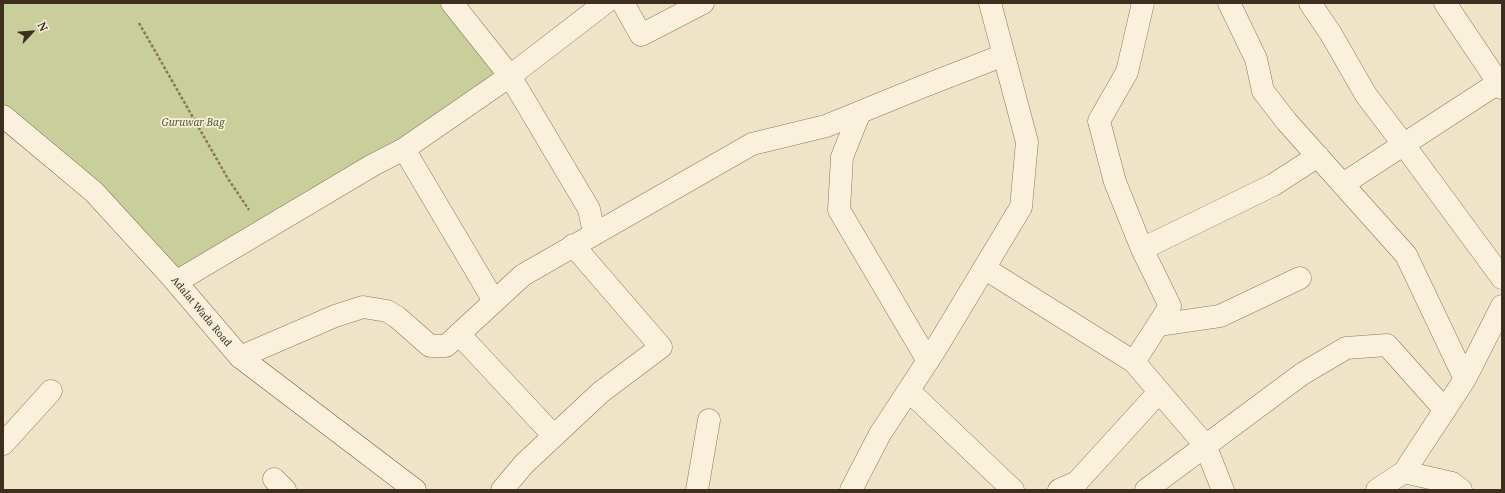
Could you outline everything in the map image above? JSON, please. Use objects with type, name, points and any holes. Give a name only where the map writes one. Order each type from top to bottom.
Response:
[{"type":"street","points":[[452,3],[510,76],[589,209],[594,233]]},
{"type":"street","points":[[176,282],[373,165],[404,149],[510,76],[605,3]]},
{"type":"street","points":[[623,3],[641,35],[703,3]]},
{"type":"street","points":[[1134,362],[1170,306],[1142,249],[1115,182],[1099,121],[1127,72],[1143,3]]},
{"type":"street","points":[[1229,3],[1256,59],[1263,91],[1287,122],[1406,255],[1465,379]]},
{"type":"street","points":[[1310,3],[1331,34],[1366,95],[1502,278]]},
{"type":"street","points":[[1343,184],[1500,86],[1444,3]]},
{"type":"street","points":[[851,490],[880,434],[928,361],[1021,207],[1027,142],[1004,55],[995,4]]},
{"type":"street","points":[[240,357],[335,316],[363,307],[387,311],[397,317],[430,346],[446,346],[523,275],[573,245],[752,144],[826,126],[1004,55]]},
{"type":"street","points":[[860,112],[842,157],[839,210],[928,361]]},
{"type":"street","name":"Adalat Wada Road","points":[[3,117],[94,192],[176,282],[240,357],[415,490]]},
{"type":"street","points":[[404,149],[494,302]]},
{"type":"street","points":[[1142,249],[1274,185],[1318,156]]},
{"type":"street","points":[[502,490],[524,464],[601,392],[661,347],[573,245]]},
{"type":"street","points":[[984,268],[1134,362],[1205,445],[1223,490]]},
{"type":"street","points":[[1158,325],[1220,316],[1300,278]]},
{"type":"street","points":[[1377,490],[1404,472],[1465,379],[1502,306]]},
{"type":"street","points":[[459,334],[554,436]]},
{"type":"street","points":[[1146,490],[1302,374],[1346,348],[1387,345],[1445,410]]},
{"type":"street","points":[[908,391],[1012,490]]},
{"type":"street","points":[[3,444],[51,392]]},
{"type":"street","points":[[1059,490],[1077,482],[1159,392]]},
{"type":"street","points":[[697,490],[709,420]]},
{"type":"street","points":[[1404,472],[1452,483],[1460,490]]},
{"type":"path","points":[[139,23],[226,177],[263,231]]},
{"type":"green space","name":"Guruwar Bag","points":[[3,3],[452,3],[505,70],[400,140],[170,275],[3,116]]}]
